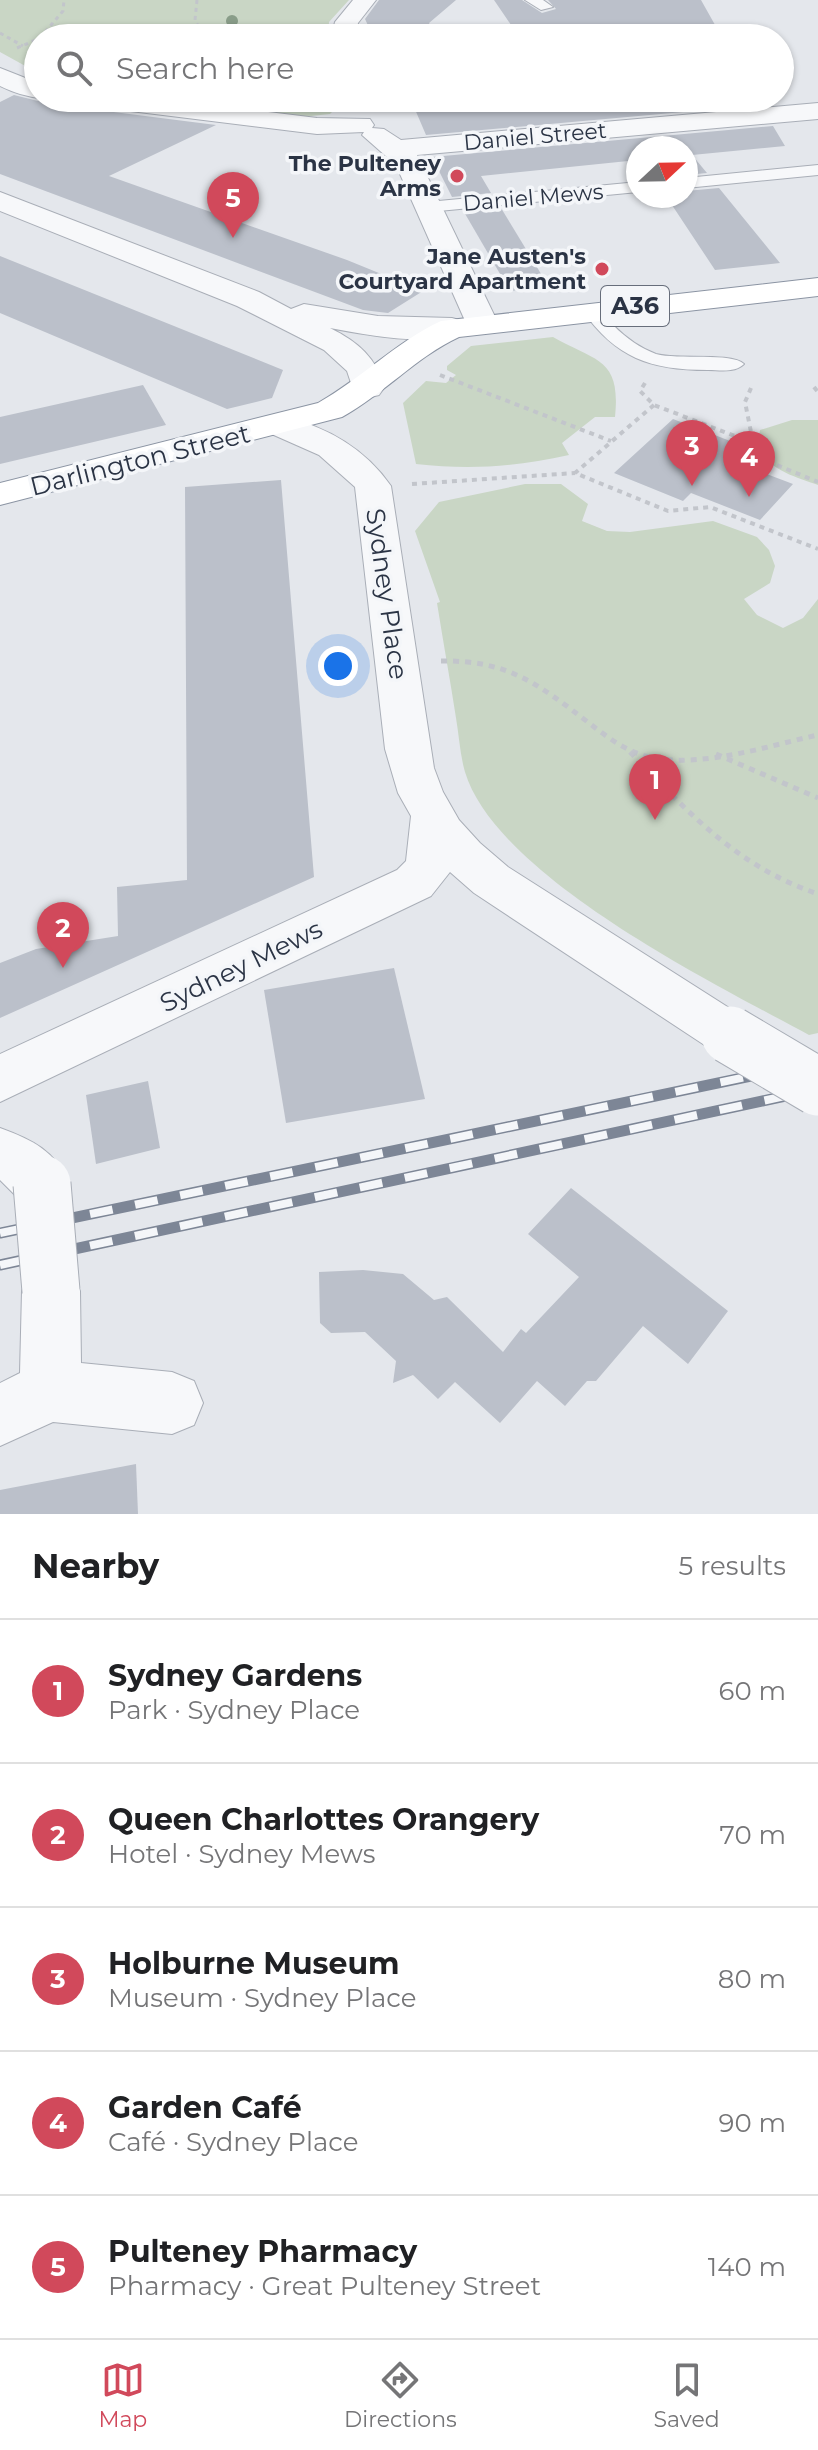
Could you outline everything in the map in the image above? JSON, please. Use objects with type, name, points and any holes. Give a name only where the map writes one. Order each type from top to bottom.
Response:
[{"type":"highway","name":"A36","points":[[279,425],[338,406],[367,388],[428,339],[467,326],[818,287]]},
{"type":"highway","name":"Darlington Street","points":[[0,494],[279,425]]},
{"type":"street","points":[[346,24],[365,0]]},
{"type":"street","points":[[0,75],[24,87]]},
{"type":"street","name":"Daniel Street","points":[[396,149],[818,111]]},
{"type":"street","points":[[204,112],[317,126],[352,112]]},
{"type":"street","points":[[248,299],[353,324],[395,329],[467,326],[428,207],[408,162],[356,112]]},
{"type":"street","points":[[0,201],[248,299],[352,356],[363,370],[367,388]]},
{"type":"street","name":"Sydney Place","points":[[279,425],[317,438],[339,450],[359,467],[373,486],[407,749],[421,793],[463,856],[491,880],[730,1035],[818,1087]]},
{"type":"street","name":"Sydney Mews","points":[[0,1079],[414,883],[429,867],[434,844],[434,815]]},
{"type":"street","points":[[21,1168],[51,1291],[26,1403],[172,1403]]},
{"type":"lane","points":[[532,0],[546,7]]},
{"type":"lane","points":[[698,182],[818,170]]},
{"type":"lane","name":"Daniel Mews","points":[[428,207],[626,188]]},
{"type":"lane","points":[[591,310],[612,338],[658,362],[734,364]]},
{"type":"path","points":[[52,24],[63,11],[64,0]]},
{"type":"path","points":[[197,0],[194,5],[197,24]]},
{"type":"path","points":[[0,33],[24,46]]},
{"type":"path","points":[[658,362],[640,391],[654,405],[753,443]]},
{"type":"path","points":[[431,371],[611,441]]},
{"type":"path","points":[[751,388],[745,402],[752,417],[750,429],[753,443],[762,459],[818,482]]},
{"type":"path","points":[[575,473],[654,405]]},
{"type":"path","points":[[373,486],[575,473],[668,511],[710,507],[818,549]]},
{"type":"path","points":[[397,666],[446,661],[494,663],[540,684],[627,749],[723,847],[765,875],[818,894]]},
{"type":"path","points":[[627,749],[655,759],[678,760],[818,735]]},
{"type":"path","points":[[715,754],[818,798]]},
{"type":"green space","points":[[0,0],[349,0],[329,24],[24,24],[24,65],[0,52]]},
{"type":"green space","points":[[265,112],[332,112],[302,117]]},
{"type":"green space","points":[[553,337],[594,358],[610,372],[616,398],[615,417],[595,417],[562,443],[569,455],[492,466],[416,464],[403,403],[426,381],[446,383],[456,375],[447,370],[447,366],[471,346]]},
{"type":"green space","points":[[792,420],[818,420],[818,485],[777,468],[763,453],[760,430]]},
{"type":"green space","points":[[525,484],[561,484],[588,504],[582,521],[607,531],[630,532],[713,521],[757,537],[769,550],[775,566],[770,583],[744,599],[757,615],[783,628],[803,618],[818,599],[818,1033],[809,1035],[667,957],[614,924],[563,888],[519,850],[485,811],[463,765],[437,603],[440,602],[415,531],[439,502]]},
{"type":"building","points":[[379,0],[456,0],[430,24],[367,24],[365,19]]},
{"type":"building","points":[[494,0],[522,0],[542,13],[556,9],[548,0],[701,0],[714,24],[510,24]]},
{"type":"building","points":[[14,95],[24,98],[24,112],[114,112],[216,125],[109,176],[347,260],[423,291],[388,313],[363,310],[0,174],[0,102]]},
{"type":"building","points":[[416,112],[683,112],[426,135]]},
{"type":"building","points":[[773,126],[785,146],[698,154],[698,136],[663,136]]},
{"type":"building","points":[[626,139],[626,161],[481,176],[491,193],[452,197],[432,157]]},
{"type":"building","points":[[698,162],[707,173],[698,174]]},
{"type":"building","points":[[719,188],[780,263],[715,270],[674,208],[698,208],[698,190]]},
{"type":"building","points":[[501,208],[549,287],[510,291],[464,212]]},
{"type":"building","points":[[0,256],[283,370],[272,398],[227,409],[0,313]]},
{"type":"building","points":[[143,385],[166,425],[0,464],[0,417]]},
{"type":"building","points":[[673,419],[738,444],[724,458],[793,484],[760,520],[691,493],[683,501],[614,473]]},
{"type":"building","points":[[281,480],[314,877],[0,1018],[0,963],[36,949],[118,936],[117,887],[187,880],[185,487]]},
{"type":"building","points":[[394,968],[425,1099],[286,1123],[264,990]]},
{"type":"building","points":[[148,1081],[160,1148],[96,1164],[86,1095]]},
{"type":"building","points":[[571,1188],[728,1311],[688,1364],[643,1326],[596,1381],[587,1381],[565,1406],[537,1381],[500,1423],[455,1382],[438,1399],[413,1375],[393,1383],[396,1361],[365,1332],[331,1333],[320,1323],[319,1272],[363,1270],[403,1274],[434,1300],[447,1297],[503,1352],[521,1329],[526,1333],[579,1277],[528,1234]]},
{"type":"building","points":[[136,1464],[138,1514],[0,1514],[0,1490]]},
{"type":"railway","points":[[0,1233],[818,1062]]},
{"type":"railway","points":[[0,1265],[818,1089]]},
{"type":"place","name":"The Pulteney Arms","points":[[457,176]]},
{"type":"place","name":"Pulteney Pharmacy","points":[[233,238]]},
{"type":"place","name":"Jane Austen's Courtyard Apartment","points":[[602,269]]},
{"type":"place","name":"Holburne Museum","points":[[692,486]]},
{"type":"place","name":"Garden Café","points":[[749,497]]},
{"type":"place","name":"Sydney Gardens","points":[[655,820]]},
{"type":"place","name":"Queen Charlottes Orangery","points":[[63,968]]}]
